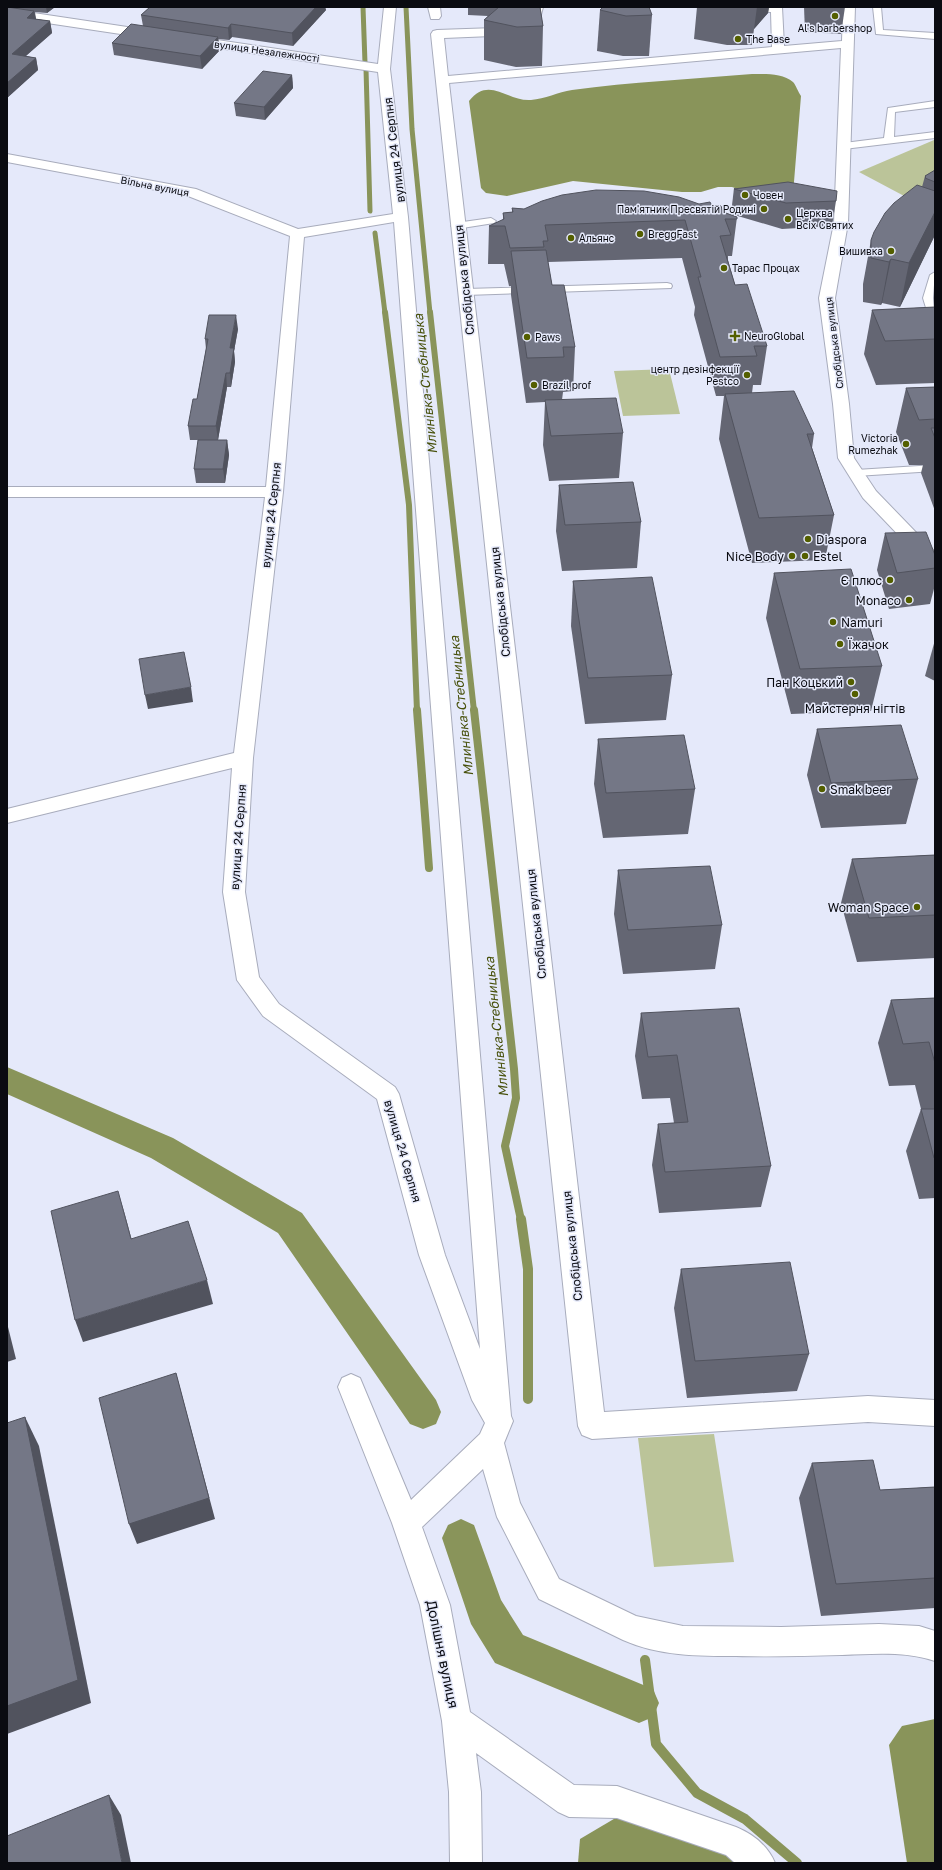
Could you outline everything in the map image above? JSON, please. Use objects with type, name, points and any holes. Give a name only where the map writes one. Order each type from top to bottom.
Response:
[{"type":"street","name":"вулиця 24 Серпня","points":[[390,7],[384,69],[401,217],[297,234],[274,492],[244,758],[234,892],[248,980],[270,1010],[387,1094],[432,1255],[485,1400],[494,1432],[507,1508],[549,1589],[633,1630],[683,1641],[781,1642],[878,1638],[919,1642],[935,1646]]},
{"type":"street","name":"Слобідська вулиця","points":[[537,7],[532,31],[437,34],[457,226],[466,292],[592,1426],[868,1409],[935,1413]]},
{"type":"street","points":[[727,7],[777,9],[778,50]]},
{"type":"street","name":"Слобідська вулиця","points":[[849,7],[841,223],[826,298],[841,404],[846,458],[869,494],[935,563]]},
{"type":"street","points":[[7,13],[164,36]]},
{"type":"street","name":"вулиця Незалежності","points":[[180,38],[384,69]]},
{"type":"street","points":[[442,80],[848,44]]},
{"type":"street","name":"Вільна вулиця","points":[[7,158],[191,192],[297,234]]},
{"type":"street","points":[[401,217],[494,1432],[443,1489],[406,1523]]},
{"type":"street","points":[[7,492],[274,492]]},
{"type":"street","points":[[7,816],[244,758]]},
{"type":"street","name":"Долішня вулиця","points":[[351,1387],[406,1523],[435,1605],[457,1721],[465,1792],[466,1863]]},
{"type":"street","points":[[457,1721],[569,1802],[617,1802],[736,1843],[759,1863]]},
{"type":"lane","points":[[877,7],[879,32],[935,36]]},
{"type":"lane","points":[[889,139],[891,110],[935,104]]},
{"type":"lane","points":[[844,146],[889,139],[935,135]]},
{"type":"lane","points":[[457,226],[491,221]]},
{"type":"lane","points":[[935,275],[929,289],[928,304],[935,321]]},
{"type":"lane","points":[[466,292],[667,286]]},
{"type":"lane","points":[[856,473],[935,468]]},
{"type":"shaded area","points":[[752,74],[773,75],[789,79],[794,83],[801,96],[793,194],[741,190],[732,187],[718,187],[701,192],[682,192],[573,181],[507,196],[486,193],[481,188],[469,101],[476,94],[484,90],[499,92],[523,100],[531,100],[567,91],[594,87]]},
{"type":"shaded area","points":[[934,140],[935,184],[906,197],[859,172]]},
{"type":"shaded area","points":[[669,369],[680,414],[623,416],[614,371]]},
{"type":"shaded area","points":[[714,1434],[734,1562],[654,1567],[638,1438]]},
{"type":"shaded area","points":[[935,1719],[935,1863],[907,1863],[889,1745],[902,1726]]},
{"type":"shaded area","points":[[629,1810],[757,1863],[578,1863],[580,1839]]},
{"type":"building","points":[[7,7],[34,11],[27,18],[50,21],[12,54],[36,58],[7,83]]},
{"type":"building","points":[[150,7],[316,7],[292,33],[231,24],[228,28],[141,15]]},
{"type":"building","points":[[499,7],[540,7],[543,26],[517,27],[484,20]]},
{"type":"building","points":[[603,7],[649,7],[652,15],[626,16],[600,10]]},
{"type":"building","points":[[131,24],[218,37],[200,56],[112,43]]},
{"type":"building","points":[[263,71],[292,75],[264,107],[234,103]]},
{"type":"building","points":[[935,170],[935,182],[925,178],[925,176]]},
{"type":"building","points":[[788,182],[837,191],[836,201],[786,203],[734,189]]},
{"type":"building","points":[[917,185],[935,191],[935,212],[909,263],[891,259],[889,262],[871,258],[871,240],[885,213],[894,203]]},
{"type":"building","points":[[596,190],[644,191],[679,197],[699,204],[710,202],[712,206],[721,206],[723,212],[737,217],[737,219],[725,219],[731,235],[720,236],[735,285],[747,284],[767,346],[754,346],[757,356],[720,357],[698,277],[701,277],[685,220],[545,225],[548,241],[543,241],[544,247],[510,248],[505,226],[489,226],[504,219],[503,213],[513,212],[512,208],[524,209],[542,201],[562,195]]},
{"type":"building","points":[[546,250],[552,285],[564,285],[575,347],[563,347],[564,357],[527,358],[511,251]]},
{"type":"building","points":[[935,307],[935,339],[885,341],[872,310]]},
{"type":"building","points":[[209,315],[236,315],[230,348],[234,348],[230,373],[226,373],[216,426],[188,426],[193,399],[197,399],[208,339],[205,339]]},
{"type":"building","points":[[935,387],[935,419],[919,420],[906,388]]},
{"type":"building","points":[[794,391],[814,434],[807,434],[834,515],[759,518],[725,394]]},
{"type":"building","points":[[616,398],[623,433],[551,436],[545,400]]},
{"type":"building","points":[[931,428],[935,428],[935,438]]},
{"type":"building","points":[[198,440],[227,440],[223,469],[194,469]]},
{"type":"building","points":[[633,482],[641,522],[565,525],[559,485]]},
{"type":"building","points":[[926,532],[935,555],[935,568],[897,573],[885,533]]},
{"type":"building","points":[[851,569],[882,666],[800,669],[774,573]]},
{"type":"building","points":[[652,577],[672,675],[588,678],[573,581]]},
{"type":"building","points":[[184,652],[191,687],[145,695],[139,659]]},
{"type":"building","points":[[901,725],[918,779],[831,783],[817,729]]},
{"type":"building","points":[[684,735],[695,789],[606,793],[598,739]]},
{"type":"building","points":[[935,855],[935,915],[869,918],[852,859]]},
{"type":"building","points":[[710,866],[722,925],[628,930],[618,870]]},
{"type":"building","points":[[935,998],[935,1063],[929,1042],[903,1044],[891,1000]]},
{"type":"building","points":[[739,1008],[771,1166],[665,1172],[658,1124],[688,1122],[677,1055],[648,1057],[641,1013]]},
{"type":"building","points":[[921,1109],[935,1109],[935,1158],[934,1158]]},
{"type":"building","points":[[118,1191],[131,1239],[188,1221],[207,1280],[75,1320],[51,1211]]},
{"type":"building","points":[[790,1262],[809,1354],[695,1361],[681,1269]]},
{"type":"building","points":[[176,1373],[209,1498],[129,1524],[99,1398]]},
{"type":"building","points":[[25,1417],[78,1680],[7,1706],[7,1423]]},
{"type":"building","points":[[873,1460],[880,1490],[935,1487],[935,1578],[836,1584],[812,1463]]},
{"type":"building","points":[[109,1795],[122,1863],[7,1863],[7,1836]]},
{"type":"waterway","points":[[363,7],[365,63]]},
{"type":"waterway","name":"Млинівка-Стебницька","points":[[406,7],[412,129],[430,313]]},
{"type":"waterway","points":[[366,69],[370,211]]},
{"type":"waterway","points":[[375,233],[385,313]]},
{"type":"waterway","points":[[385,312],[409,505],[417,711]]},
{"type":"waterway","name":"Млинівка-Стебницька","points":[[430,312],[474,711]]},
{"type":"waterway","points":[[417,710],[429,868]]},
{"type":"waterway","name":"Млинівка-Стебницька","points":[[474,710],[514,1069],[516,1098],[505,1146],[521,1220]]},
{"type":"waterway","points":[[7,1080],[162,1148],[290,1223],[423,1412]]},
{"type":"waterway","name":"Млинівка-Стебницька","points":[[521,1219],[528,1269],[528,1399]]},
{"type":"waterway","points":[[461,1538],[485,1610],[509,1649],[639,1703]]},
{"type":"waterway","name":"Млинівка-Стебницька","points":[[645,1660],[656,1744],[697,1793],[745,1819],[797,1863]]},
{"type":"place","name":"Al's barbershop","points":[[835,16]]},
{"type":"place","name":"The Base","points":[[738,39]]},
{"type":"place","name":"Човен","points":[[745,195]]},
{"type":"place","name":"Пам'ятник Пресвятій Родині","points":[[764,209]]},
{"type":"place","name":"Церква Всіх Святих","points":[[788,219]]},
{"type":"place","name":"BreggFast","points":[[640,234]]},
{"type":"place","name":"Альянс","points":[[571,238]]},
{"type":"place","name":"Вишивка","points":[[891,251]]},
{"type":"place","name":"Тарас Процах","points":[[724,268]]},
{"type":"place","name":"NeuroGlobal","points":[[735,336]]},
{"type":"place","name":"Paws","points":[[527,337]]},
{"type":"place","name":"центр дезінфекції Pestco","points":[[747,375]]},
{"type":"place","name":"Brazil prof","points":[[534,385]]},
{"type":"place","name":"Victoria Rumezhak","points":[[906,444]]},
{"type":"place","name":"Diaspora","points":[[808,539]]},
{"type":"place","name":"Nice Body","points":[[792,556]]},
{"type":"place","name":"Estel","points":[[805,556]]},
{"type":"place","name":"Є плюс","points":[[890,580]]},
{"type":"place","name":"Monaco","points":[[909,600]]},
{"type":"place","name":"Namuri","points":[[833,622]]},
{"type":"place","name":"Їжачок","points":[[840,644]]},
{"type":"place","name":"Пан Коцький","points":[[851,682]]},
{"type":"place","name":"Майстерня нігтів","points":[[855,694]]},
{"type":"place","name":"Smak beer","points":[[822,789]]},
{"type":"place","name":"Woman Space","points":[[917,907]]}]
